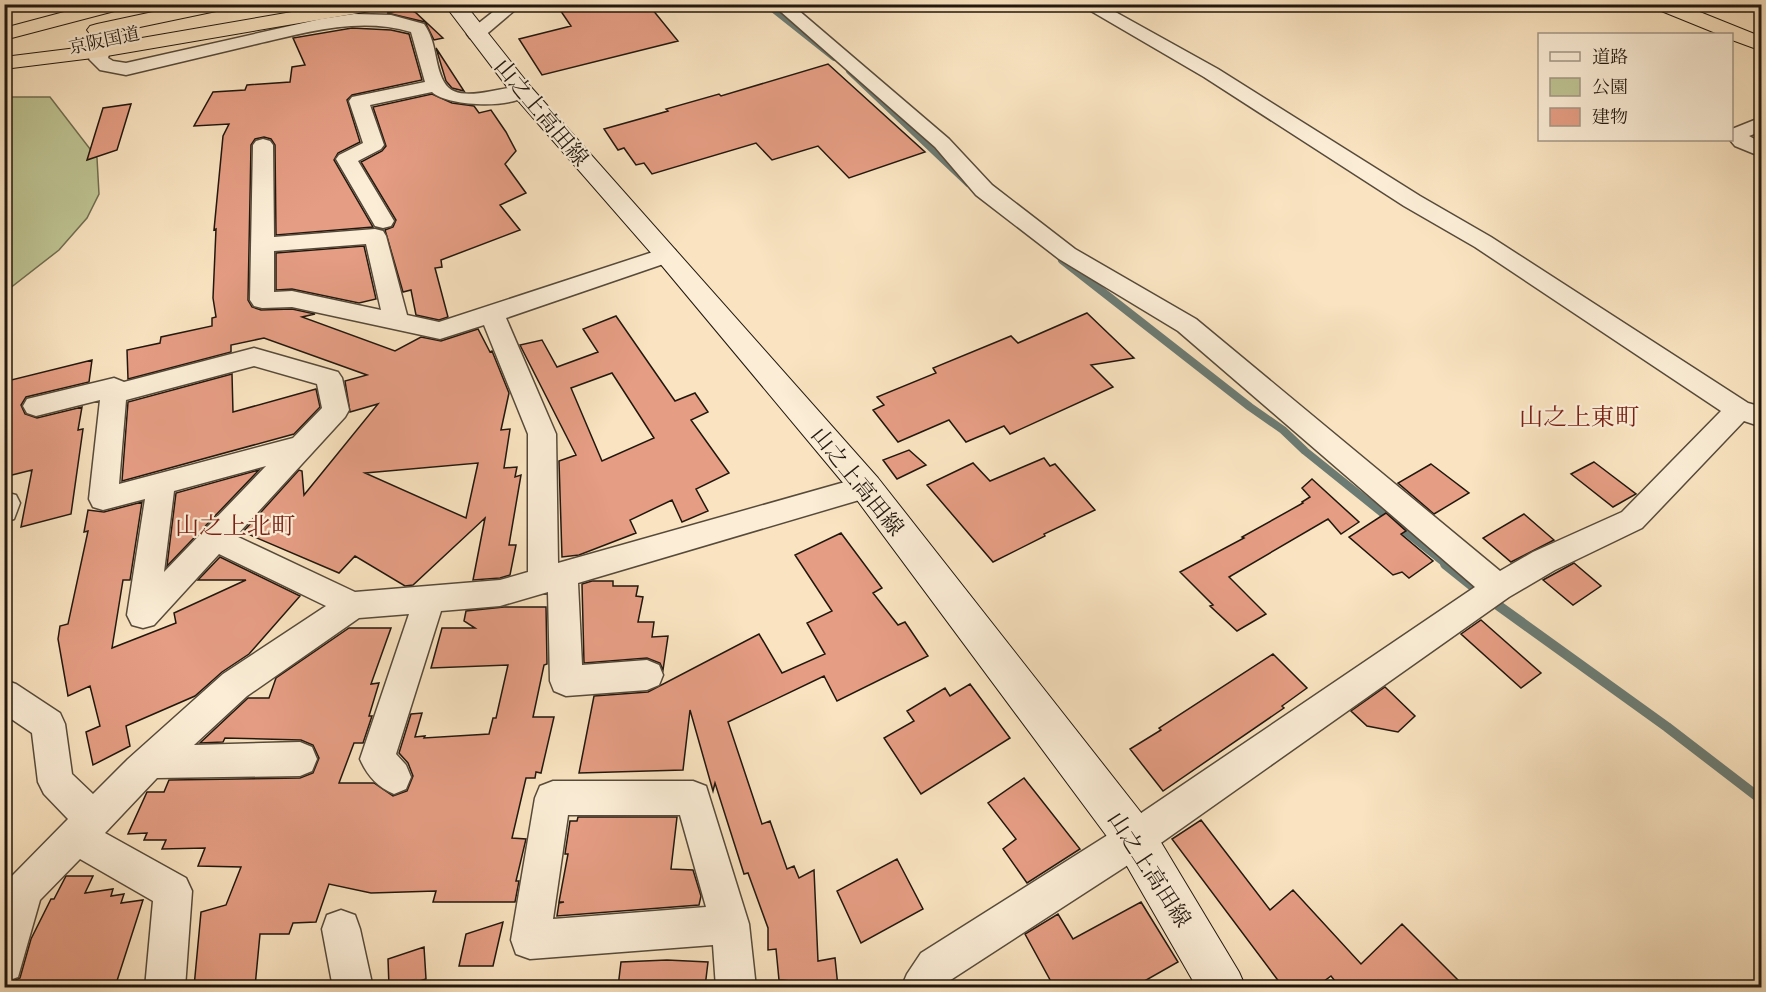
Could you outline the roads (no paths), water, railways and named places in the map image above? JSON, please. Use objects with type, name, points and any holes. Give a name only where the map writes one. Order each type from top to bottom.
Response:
[{"type":"highway","points":[[4,34],[119,4]]},
{"type":"highway","name":"京阪国道","points":[[4,48],[221,4]]},
{"type":"highway","name":"京阪国道","points":[[4,62],[273,4]]},
{"type":"highway","points":[[4,62],[101,51],[376,4]]},
{"type":"highway","points":[[1661,4],[1732,33]]},
{"type":"highway","points":[[1733,34],[1761,45]]},
{"type":"street","name":"山之上高田線","points":[[454,4],[522,91],[667,255],[866,487],[1135,839],[1224,987]]},
{"type":"street","points":[[476,34],[514,4]]},
{"type":"street","points":[[780,4],[942,143],[984,190],[1067,254],[1187,325],[1498,588]]},
{"type":"street","points":[[921,987],[934,967],[1135,839],[1498,588],[1544,561],[1632,520],[1750,413],[1483,242],[1412,201],[1211,73],[1086,4]]},
{"type":"street","points":[[101,51],[98,59],[107,66],[126,69],[321,24],[354,19],[391,20],[418,28],[424,38],[435,86],[445,94],[491,99],[522,91]]},
{"type":"street","points":[[383,222],[346,159],[374,145],[359,101],[435,86]]},
{"type":"street","points":[[1761,123],[1737,134],[1742,142],[1761,151]]},
{"type":"street","points":[[263,144],[262,300],[292,299],[440,331],[667,255]]},
{"type":"street","points":[[262,245],[375,236],[396,322]]},
{"type":"street","points":[[492,314],[542,434],[553,578],[566,681],[647,675]]},
{"type":"street","points":[[113,394],[254,357],[329,378],[336,410],[143,615],[161,484]]},
{"type":"street","points":[[36,406],[114,387],[103,499],[303,446]]},
{"type":"street","points":[[4,963],[14,887],[85,829],[151,762],[235,685],[352,605],[500,593],[866,487]]},
{"type":"street","points":[[215,539],[352,605]]},
{"type":"street","points":[[394,777],[377,759],[429,599]]},
{"type":"street","points":[[4,695],[48,724],[56,782],[85,829],[173,891],[165,987]]},
{"type":"street","points":[[151,762],[300,759]]},
{"type":"street","points":[[730,924],[530,940],[553,798],[693,798],[730,924],[736,987]]},
{"type":"street","points":[[341,929],[353,987]]},
{"type":"waterway","points":[[766,4],[834,58]]},
{"type":"waterway","points":[[849,71],[968,184]]},
{"type":"waterway","points":[[1062,260],[1250,407],[1283,430],[1305,451],[1447,565]]},
{"type":"waterway","points":[[1445,564],[1485,596],[1667,727],[1762,800]]},
{"type":"district","name":"山之上東町","points":[[1579,416]]},
{"type":"district","name":"山之上北町","points":[[235,525]]}]
